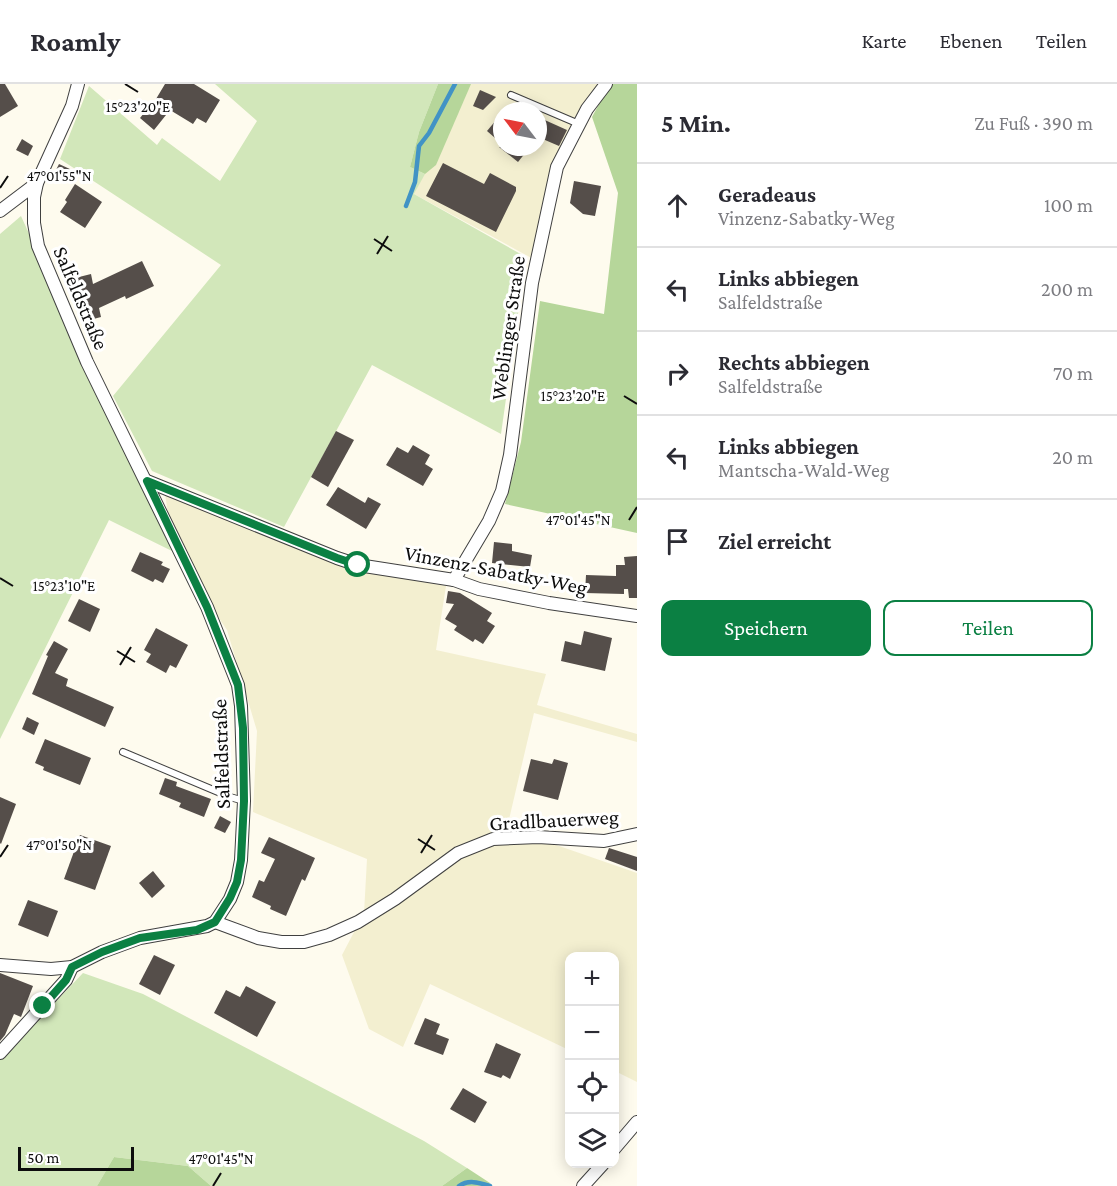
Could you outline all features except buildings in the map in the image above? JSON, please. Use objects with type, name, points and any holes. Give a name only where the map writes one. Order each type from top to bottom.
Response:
[{"type":"street","name":"Salfeldstraße","points":[[78,84],[72,106],[37,183],[33,197],[34,223],[38,246],[87,362],[207,607],[238,685],[243,728],[244,801],[241,860],[237,882],[215,922]]},
{"type":"street","name":"Weblinger Straße","points":[[454,580],[489,521],[502,491],[510,455],[532,283],[557,167],[587,109],[606,84]]},
{"type":"street","name":"Salfeldstraße","points":[[0,211],[37,183]]},
{"type":"street","name":"Vinzenz-Sabatky-Weg","points":[[147,481],[358,565],[454,580],[479,589],[549,603],[637,616]]},
{"type":"street","name":"Gradlbauerweg","points":[[215,922],[258,938],[282,942],[304,942],[329,935],[358,922],[395,899],[458,853],[493,839],[538,837],[604,841],[637,834]]},
{"type":"street","points":[[0,965],[51,969],[72,967],[102,952],[140,938],[197,930],[215,922]]},
{"type":"street","points":[[0,1053],[66,980],[72,967]]},
{"type":"street","points":[[619,1144],[637,1122]]},
{"type":"street","points":[[583,1186],[599,1168]]},
{"type":"lane","points":[[511,95],[579,124]]},
{"type":"lane","points":[[123,752],[244,801]]},
{"type":"shaded area","points":[[469,84],[606,84],[557,167],[537,261],[414,194]]},
{"type":"shaded area","points":[[165,494],[279,537],[350,569],[446,586],[436,650],[546,674],[537,705],[637,734],[637,742],[534,713],[507,828],[637,873],[637,1082],[619,1073],[619,952],[565,952],[565,1048],[430,984],[403,1047],[369,1029],[342,955],[364,913],[367,859],[253,812],[257,731],[227,630],[174,552]]},
{"type":"green space","points":[[215,84],[438,84],[419,132],[410,167],[425,174],[414,194],[526,257],[501,434],[372,365],[284,527],[152,471],[113,396],[221,265],[60,159],[89,86],[157,145],[162,138],[220,181],[257,121]]},
{"type":"green space","points":[[438,84],[471,84],[436,165],[425,174],[410,167],[419,132]]},
{"type":"green space","points":[[610,84],[637,84],[637,533],[505,504],[521,442],[540,301],[604,314],[618,193],[592,117]]},
{"type":"green space","points":[[21,216],[174,552],[109,520],[0,739],[0,234]]},
{"type":"green space","points":[[83,973],[143,994],[424,1141],[467,1168],[442,1186],[211,1186],[188,1166],[114,1157],[97,1186],[0,1186],[0,1060]]},
{"type":"green space","points":[[114,1157],[188,1166],[211,1186],[97,1186]]},
{"type":"green space","points":[[467,1168],[490,1183],[486,1186],[442,1186]]},
{"type":"waterway","points":[[406,206],[415,182],[419,146],[429,133],[455,84]]},
{"type":"waterway","points":[[459,1186],[471,1182],[490,1186]]},
{"type":"route","points":[[43,1006],[66,980],[72,967],[102,952],[140,938],[197,930],[215,922],[237,882],[241,860],[244,801],[242,706],[238,685],[207,607],[147,481],[358,565]]}]
